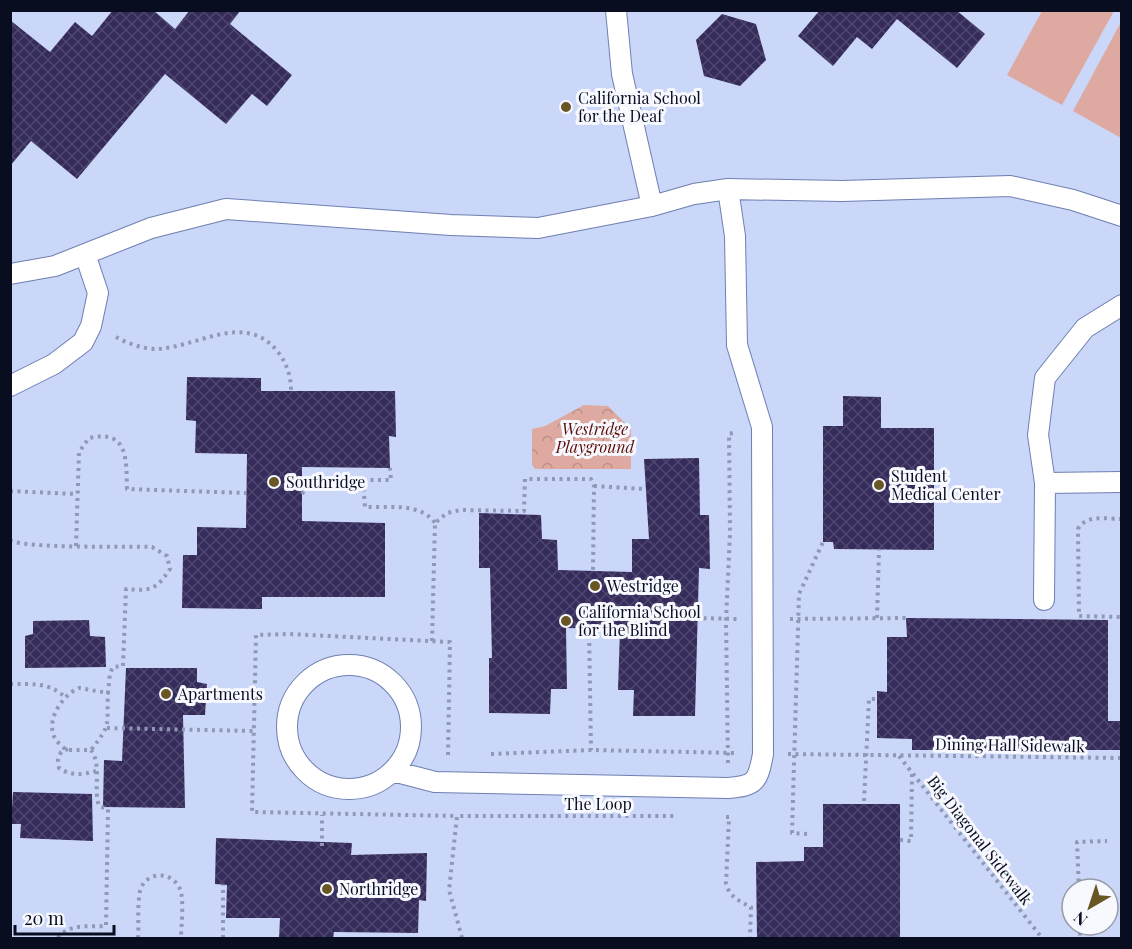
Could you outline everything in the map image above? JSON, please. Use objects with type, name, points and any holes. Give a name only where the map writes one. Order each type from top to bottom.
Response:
[{"type":"lane","points":[[616,10],[622,74],[652,206]]},
{"type":"lane","points":[[10,273],[55,266],[151,228],[226,209],[451,225],[538,228],[652,206],[694,194],[728,189],[842,191],[1010,186],[1073,200],[1122,216]]},
{"type":"lane","points":[[393,771],[405,755],[411,736],[411,717],[405,698],[393,683],[377,671],[359,665],[339,665],[321,671],[303,684],[291,702],[286,722],[289,744],[298,763],[314,778],[334,787],[355,789],[376,783],[393,771],[435,782],[728,788],[747,787],[759,776],[763,754],[762,427],[737,345],[735,236],[728,189]]},
{"type":"lane","points":[[10,387],[54,364],[83,342],[91,326],[98,293],[85,254]]},
{"type":"lane","points":[[1044,600],[1045,483],[1038,435],[1045,378],[1085,328],[1122,305]]},
{"type":"lane","points":[[1045,483],[1122,482]]},
{"type":"path","points":[[91,326],[126,342],[153,349],[178,347],[235,331],[254,335],[271,344],[284,361],[291,378],[291,391]]},
{"type":"path","points":[[728,788],[726,620],[730,533],[729,434],[762,427]]},
{"type":"path","points":[[76,546],[78,452],[89,438],[101,435],[116,439],[126,453],[127,489],[246,493]]},
{"type":"path","points":[[302,494],[308,485],[318,479],[391,480],[390,468]]},
{"type":"path","points":[[435,523],[447,513],[460,510],[524,511],[525,479],[591,479],[594,486],[593,571]]},
{"type":"path","points":[[363,480],[365,507],[420,510],[429,515],[435,523],[432,641]]},
{"type":"path","points":[[594,486],[645,489]]},
{"type":"path","points":[[10,490],[76,494]]},
{"type":"path","points":[[1122,519],[1089,519],[1081,523],[1078,529],[1078,616],[1122,617]]},
{"type":"path","points":[[10,540],[14,543],[34,545],[152,547],[167,556],[170,569],[161,582],[147,590],[126,589],[123,666],[113,667],[110,673],[107,728],[91,750]]},
{"type":"path","points":[[807,834],[792,833],[799,594],[823,542]]},
{"type":"path","points":[[877,618],[879,550]]},
{"type":"path","points":[[696,618],[726,620],[906,618]]},
{"type":"path","points":[[589,628],[591,750]]},
{"type":"path","points":[[107,728],[254,731],[256,635],[288,634],[450,642],[448,755],[460,755]]},
{"type":"path","points":[[10,684],[48,686],[65,697]]},
{"type":"path","points":[[66,750],[56,740],[53,733],[57,709],[65,697],[79,688],[108,693]]},
{"type":"path","points":[[864,801],[869,699],[877,699]]},
{"type":"path","name":"The Loop","points":[[254,731],[252,812],[322,815],[682,816]]},
{"type":"path","points":[[91,750],[61,752],[58,760],[59,768],[74,775],[96,771]]},
{"type":"path","points":[[58,939],[70,928],[106,926],[108,809],[99,806],[96,756],[91,750]]},
{"type":"path","name":"Dining Hall Sidewalk","points":[[483,754],[591,750],[1122,759]]},
{"type":"path","name":"Big Diagonal Sidewalk","points":[[899,756],[1042,939]]},
{"type":"path","points":[[900,840],[911,841],[912,774]]},
{"type":"path","points":[[322,815],[322,846]]},
{"type":"path","points":[[457,816],[449,890],[462,939]]},
{"type":"path","points":[[717,816],[729,816],[726,884],[734,898],[751,908],[750,939]]},
{"type":"path","points":[[1078,877],[1077,842],[1107,841]]},
{"type":"path","points":[[138,939],[140,890],[151,877],[159,874],[167,876],[179,886],[181,939]]},
{"type":"path","points":[[223,885],[223,939]]},
{"type":"green space","points":[[1042,11],[1114,11],[1062,105],[1007,75]]},
{"type":"green space","points":[[1121,22],[1122,138],[1073,111]]},
{"type":"green space","name":"Westridge Playground","points":[[584,405],[608,406],[631,429],[631,469],[535,469],[532,465],[532,429],[545,426]]},
{"type":"building","points":[[113,10],[153,10],[175,29],[190,10],[241,10],[230,24],[292,75],[267,106],[252,94],[226,124],[165,74],[77,179],[31,141],[10,166],[10,20],[50,52],[75,22],[92,36]]},
{"type":"building","points":[[820,10],[956,10],[985,34],[957,68],[897,19],[872,49],[857,37],[833,66],[798,36]]},
{"type":"building","points":[[722,14],[756,24],[766,60],[740,86],[704,76],[696,40]]},
{"type":"building","name":"Southridge","points":[[187,377],[261,378],[261,391],[395,391],[396,437],[389,436],[390,468],[302,467],[302,521],[385,523],[385,597],[262,597],[262,609],[182,608],[183,555],[197,555],[197,527],[246,528],[247,454],[195,453],[196,421],[186,420]]},
{"type":"building","name":"Student Medical Center","points":[[843,396],[881,397],[881,428],[934,428],[934,550],[834,549],[833,542],[823,542],[823,426],[843,426]]},
{"type":"building","name":"Westridge","points":[[699,458],[700,515],[709,515],[710,569],[699,568],[695,716],[633,716],[634,690],[618,690],[620,629],[566,628],[567,689],[551,689],[550,714],[489,713],[489,658],[492,658],[490,568],[479,568],[479,513],[541,515],[542,539],[557,540],[558,570],[632,572],[632,539],[649,539],[644,459]]},
{"type":"building","points":[[906,618],[1108,620],[1108,721],[1122,721],[1122,750],[912,750],[912,739],[877,738],[877,691],[887,692],[887,637],[907,637]]},
{"type":"building","points":[[89,620],[90,636],[105,637],[106,667],[25,668],[25,636],[33,634],[33,621]]},
{"type":"building","points":[[126,668],[197,668],[197,682],[207,684],[205,715],[183,715],[185,808],[103,807],[104,760],[122,761]]},
{"type":"building","points":[[13,792],[92,794],[93,841],[20,838],[21,824],[11,824]]},
{"type":"building","points":[[823,804],[900,804],[900,939],[757,939],[756,862],[804,861],[804,847],[823,847]]},
{"type":"building","name":"Northridge","points":[[216,838],[352,843],[351,855],[427,853],[426,901],[419,900],[418,933],[334,932],[333,939],[279,939],[280,918],[226,918],[227,885],[215,884]]},
{"type":"place","name":"California School for the Deaf","points":[[566,107]]},
{"type":"place","name":"Southridge","points":[[274,482]]},
{"type":"place","name":"Student Medical Center","points":[[879,485]]},
{"type":"place","name":"Westridge","points":[[595,586]]},
{"type":"place","name":"California School for the Blind","points":[[566,621]]},
{"type":"place","name":"Apartments","points":[[166,694]]},
{"type":"place","name":"Northridge","points":[[327,889]]}]
